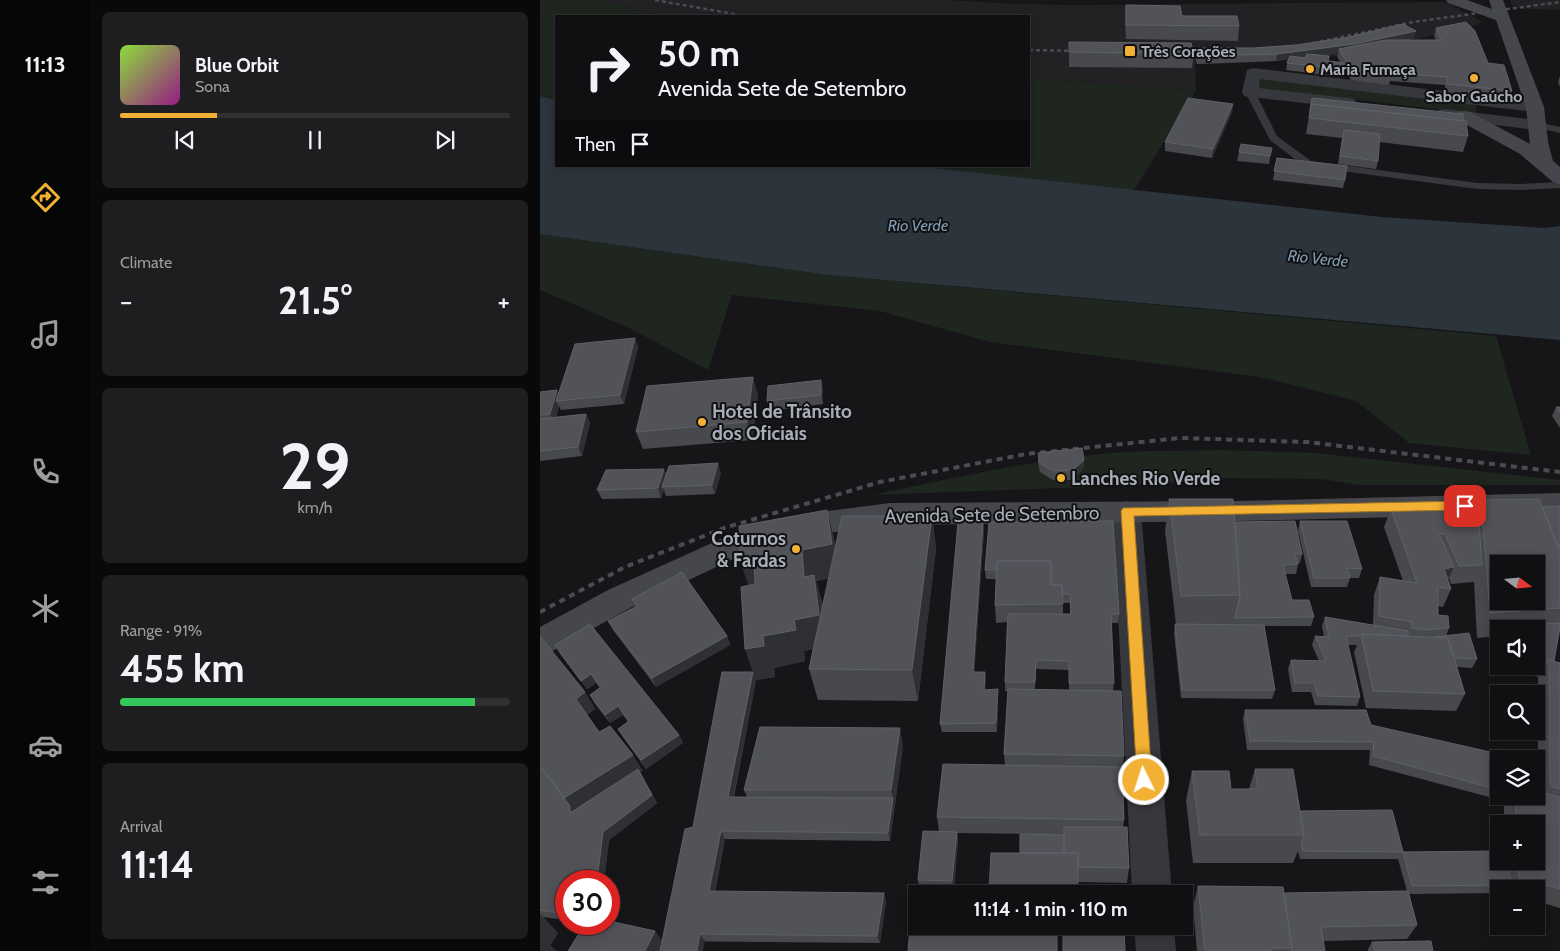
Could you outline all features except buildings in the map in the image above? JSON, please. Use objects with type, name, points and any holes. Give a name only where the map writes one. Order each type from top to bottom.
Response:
[{"type":"main road","points":[[1453,0],[1502,18]]},
{"type":"main road","points":[[1470,6],[1496,0],[1536,116],[1539,142],[1555,174]]},
{"type":"main road","points":[[1464,116],[1509,138],[1555,174]]},
{"type":"main road","name":"Avenida Sete de Setembro","points":[[540,643],[618,599],[699,561],[744,541],[805,525],[890,514],[1248,511],[1560,503]]},
{"type":"street","points":[[1367,105],[1250,92],[1253,73],[1536,116]]},
{"type":"street","points":[[1425,112],[1464,116],[1536,116]]},
{"type":"street","points":[[1127,511],[1151,885]]},
{"type":"street","points":[[1155,935],[1156,951]]},
{"type":"lane","points":[[1250,92],[1273,138],[1308,164],[1477,186],[1521,187],[1555,174]]},
{"type":"lane","points":[[1536,116],[1560,130]]},
{"type":"shaded area","points":[[540,0],[595,0],[661,15],[555,15],[555,100],[540,96]]},
{"type":"shaded area","points":[[595,0],[946,0],[1073,5],[1445,2],[1483,22],[1464,29],[1337,56],[1246,63],[1195,64],[1196,91],[1037,78],[1030,83],[1030,15],[661,15]]},
{"type":"shaded area","points":[[1510,0],[1560,0],[1560,10],[1513,8]]},
{"type":"shaded area","points":[[1036,78],[1196,91],[1133,192],[923,167],[1030,167],[1030,83]]},
{"type":"shaded area","points":[[1260,78],[1476,104],[1477,114],[1257,88]]},
{"type":"shaded area","points":[[540,234],[828,275],[1496,336],[1531,455],[1409,443],[1356,401],[1260,377],[990,342],[880,311],[732,295],[708,370],[631,329],[540,290]]},
{"type":"shaded area","points":[[1221,450],[1316,453],[1560,480],[1560,485],[1359,485],[1322,479],[1192,478],[1167,484],[873,495],[999,469],[1062,459],[1125,452]]},
{"type":"water","name":"Rio Verde","points":[[540,96],[555,100],[555,167],[924,167],[1382,217],[1544,228],[1560,226],[1560,340],[828,275],[540,234]]},
{"type":"railway","points":[[655,0],[739,15]]},
{"type":"railway","points":[[1313,43],[1413,22],[1560,2]]},
{"type":"railway","points":[[1030,50],[1084,51]]},
{"type":"railway","points":[[540,612],[625,567],[724,528],[880,482],[1026,454],[1180,438],[1307,442],[1560,472]]},
{"type":"place","name":"Três Corações","points":[[1130,51]]},
{"type":"place","name":"Maria Fumaça","points":[[1310,69]]},
{"type":"place","name":"Sabor Gaúcho","points":[[1474,78]]},
{"type":"place","name":"Hotel de Trânsito dos Oficiais","points":[[702,422]]},
{"type":"place","name":"Lanches Rio Verde","points":[[1061,478]]},
{"type":"place","name":"Coturnos & Fardas","points":[[796,549]]},
{"type":"route","points":[[1144,780],[1127,511],[1238,511],[1465,506]]}]
